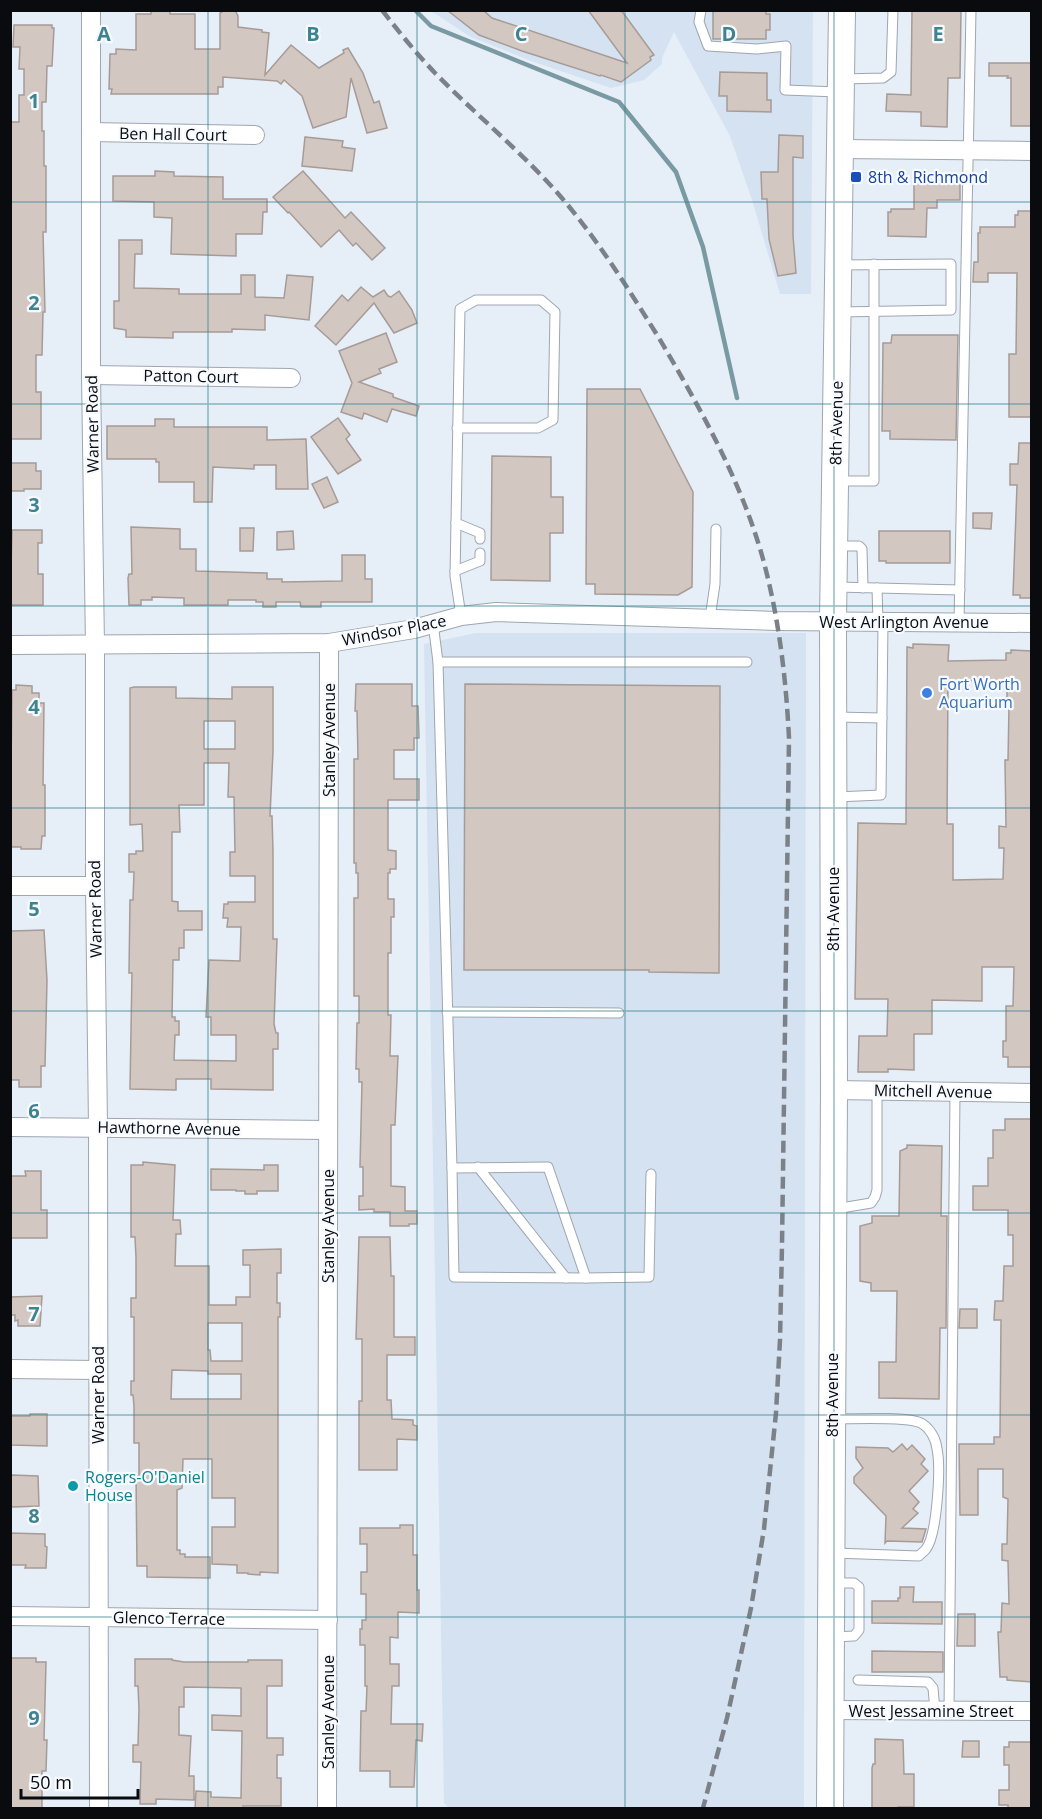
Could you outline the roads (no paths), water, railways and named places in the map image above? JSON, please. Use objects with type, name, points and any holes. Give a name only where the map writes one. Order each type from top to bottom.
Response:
[{"type":"main road","name":"8th Avenue","points":[[830,1809],[834,1090],[833,621],[842,10]]},
{"type":"street","name":"Warner Road","points":[[91,10],[91,375],[98,1128],[99,1809]]},
{"type":"street","name":"Ben Hall Court","points":[[91,132],[255,135]]},
{"type":"street","points":[[840,149],[1032,151]]},
{"type":"street","name":"Patton Court","points":[[91,375],[291,378]]},
{"type":"street","name":"Windsor Place","points":[[10,645],[329,643],[414,629],[461,616],[496,612],[777,621]]},
{"type":"street","name":"West Arlington Avenue","points":[[777,621],[1032,623]]},
{"type":"street","name":"Stanley Avenue","points":[[327,1809],[329,643]]},
{"type":"street","points":[[10,886],[95,886]]},
{"type":"street","name":"Mitchell Avenue","points":[[834,1090],[1032,1093]]},
{"type":"street","name":"Hawthorne Avenue","points":[[10,1127],[328,1130]]},
{"type":"street","points":[[10,1369],[98,1370]]},
{"type":"street","name":"Glenco Terrace","points":[[10,1616],[328,1620]]},
{"type":"street","name":"West Jessamine Street","points":[[831,1710],[1032,1711]]},
{"type":"lane","points":[[701,10],[699,22],[708,46],[757,49],[786,46],[785,90],[841,86],[883,78],[891,72],[893,10]]},
{"type":"lane","points":[[959,622],[971,10]]},
{"type":"lane","points":[[835,481],[874,481],[874,264]]},
{"type":"lane","points":[[838,265],[951,264],[951,310],[838,312]]},
{"type":"lane","points":[[457,428],[538,428],[553,420],[555,312],[542,300],[476,300],[460,309],[457,428],[455,571],[461,616]]},
{"type":"lane","points":[[456,523],[480,533],[480,539]]},
{"type":"lane","points":[[710,618],[715,584],[716,529]]},
{"type":"lane","points":[[834,546],[859,546],[862,549],[863,588]]},
{"type":"lane","points":[[455,571],[480,561],[480,553]]},
{"type":"lane","points":[[834,587],[960,590]]},
{"type":"lane","points":[[833,797],[881,795],[882,718],[877,588]]},
{"type":"lane","points":[[433,622],[438,662],[454,1277],[649,1277],[651,1174]]},
{"type":"lane","points":[[438,662],[747,662]]},
{"type":"lane","points":[[833,717],[882,718]]},
{"type":"lane","points":[[447,1012],[619,1013]]},
{"type":"lane","points":[[833,1209],[871,1203],[875,1197],[877,1190],[878,1090]]},
{"type":"lane","points":[[942,1711],[955,1092]]},
{"type":"lane","points":[[478,1167],[566,1278]]},
{"type":"lane","points":[[452,1168],[548,1167],[586,1278]]},
{"type":"lane","points":[[832,1419],[896,1419],[919,1422],[929,1428],[937,1448],[939,1469],[932,1534],[926,1549],[919,1556],[832,1553]]},
{"type":"lane","points":[[858,1680],[928,1682],[933,1688],[942,1711]]},
{"type":"waterway","points":[[415,10],[431,26],[619,102],[676,172],[703,247],[737,398]]},
{"type":"railway","points":[[382,10],[435,73],[561,197],[600,248],[659,338],[718,445],[754,530],[769,581],[784,671],[789,738],[780,1340],[776,1413],[764,1529],[751,1608],[727,1718],[703,1808]]},
{"type":"place","name":"8th & Richmond","points":[[856,177]]},
{"type":"place","name":"Fort Worth Aquarium","points":[[927,693]]},
{"type":"place","name":"Rogers-O'Daniel House","points":[[73,1486]]}]
